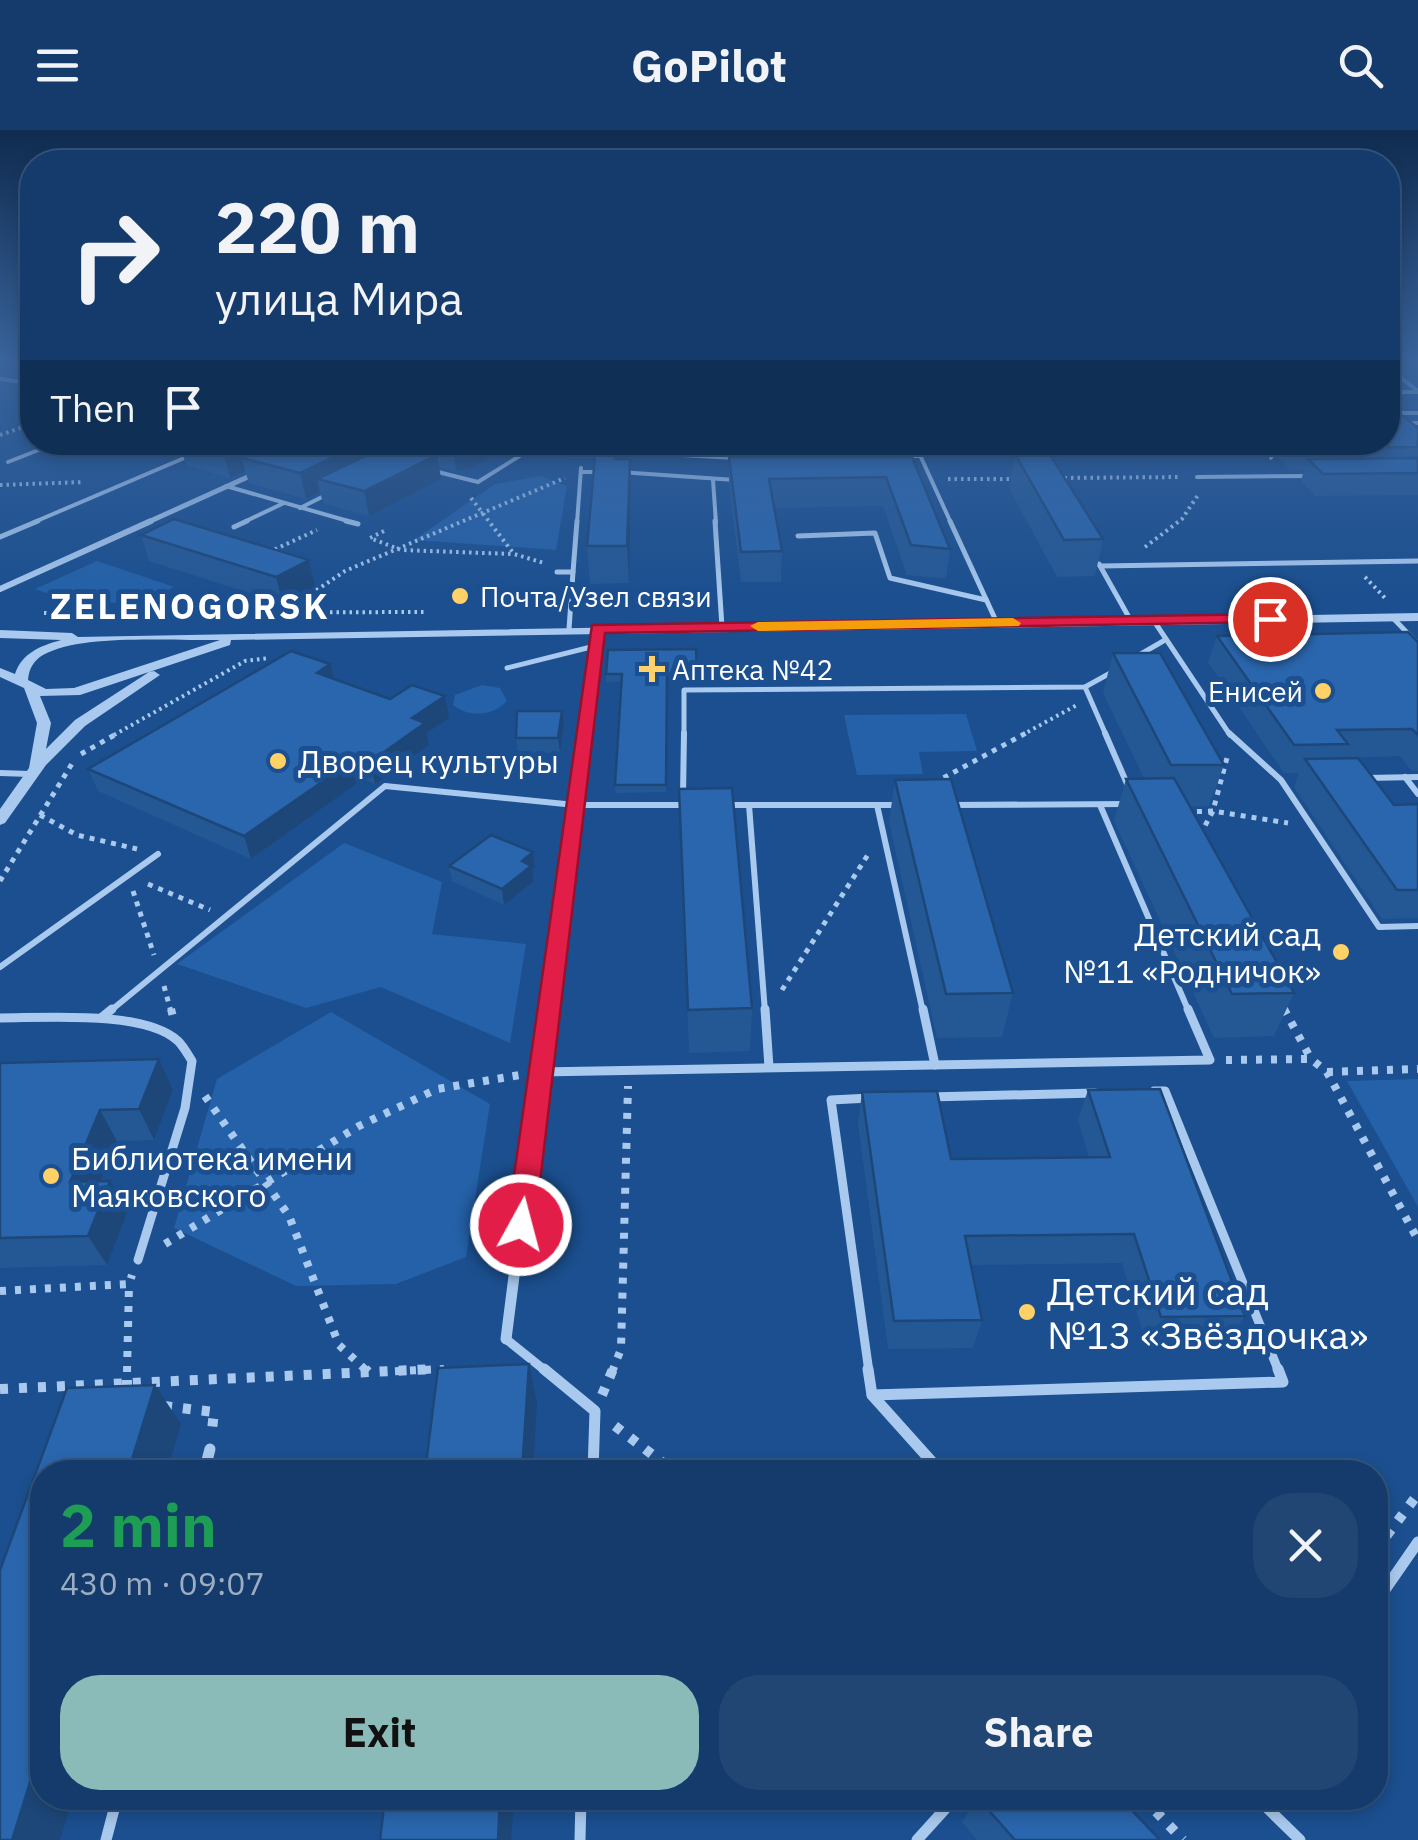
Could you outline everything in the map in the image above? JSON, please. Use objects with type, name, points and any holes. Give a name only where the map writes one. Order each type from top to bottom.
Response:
[{"type":"street","points":[[0,589],[275,464]]},
{"type":"street","points":[[0,634],[103,638],[1418,616]]},
{"type":"street","points":[[506,1339],[597,629]]},
{"type":"street","points":[[0,672],[44,693],[74,692],[202,648],[272,634]]},
{"type":"street","points":[[33,771],[80,723],[136,684],[202,654],[272,634]]},
{"type":"street","points":[[0,820],[33,771],[138,657],[134,646],[103,638],[48,648],[27,662],[20,672],[44,723],[33,771]]},
{"type":"lane","points":[[8,462],[26,455]]},
{"type":"lane","points":[[428,470],[478,482],[521,455]]},
{"type":"lane","points":[[678,476],[682,455],[745,458]]},
{"type":"lane","points":[[1,536],[190,456]]},
{"type":"lane","points":[[784,458],[920,456],[997,623]]},
{"type":"lane","points":[[569,629],[581,470],[750,480]]},
{"type":"lane","points":[[1197,476],[1326,475]]},
{"type":"lane","points":[[712,480],[722,627]]},
{"type":"lane","points":[[226,486],[358,524]]},
{"type":"lane","points":[[300,508],[332,492]]},
{"type":"lane","points":[[234,528],[284,503]]},
{"type":"lane","points":[[798,536],[874,533],[890,578],[986,600]]},
{"type":"lane","points":[[1091,551],[1130,621]]},
{"type":"lane","points":[[1100,566],[1418,561]]},
{"type":"lane","points":[[556,572],[573,572]]},
{"type":"lane","points":[[1392,617],[1418,644]]},
{"type":"lane","points":[[1154,620],[1235,742],[1282,780],[1379,927],[1418,926]]},
{"type":"lane","points":[[1133,659],[1165,640]]},
{"type":"lane","points":[[507,668],[595,646]]},
{"type":"lane","points":[[683,805],[684,690],[1086,687],[1117,668]]},
{"type":"lane","points":[[950,804],[1136,804],[1086,687]]},
{"type":"lane","points":[[0,773],[33,771]]},
{"type":"lane","points":[[1352,778],[1418,778]]},
{"type":"lane","points":[[1405,778],[1418,794]]},
{"type":"lane","points":[[1282,780],[1299,780]]},
{"type":"lane","points":[[102,1018],[385,786],[575,805],[699,805]]},
{"type":"lane","points":[[878,804],[936,1065]]},
{"type":"lane","points":[[716,805],[912,804]]},
{"type":"lane","points":[[540,1072],[1210,1060],[1100,804]]},
{"type":"lane","points":[[748,805],[769,1067]]},
{"type":"lane","points":[[0,967],[158,854]]},
{"type":"lane","points":[[0,1018],[102,1018],[176,1038],[192,1060],[185,1108],[138,1260]]},
{"type":"lane","points":[[872,1395],[1283,1382],[1165,1091],[1146,1091]]},
{"type":"lane","points":[[908,1098],[1106,1092]]},
{"type":"lane","points":[[889,1098],[831,1100],[872,1395],[930,1460]]},
{"type":"lane","points":[[506,1339],[595,1411],[593,1460]]},
{"type":"lane","points":[[207,1460],[210,1449]]},
{"type":"lane","points":[[1388,1585],[1418,1542]]},
{"type":"lane","points":[[106,1840],[114,1810]]},
{"type":"lane","points":[[580,1840],[581,1810]]},
{"type":"lane","points":[[917,1840],[945,1810]]},
{"type":"lane","points":[[1269,1810],[1300,1840]]},
{"type":"path","points":[[282,613],[345,571],[581,470]]},
{"type":"path","points":[[1100,566],[1130,556],[1162,537],[1200,497],[1193,487]]},
{"type":"path","points":[[464,489],[514,554]]},
{"type":"path","points":[[266,554],[341,520]]},
{"type":"path","points":[[384,531],[370,538],[401,550],[514,554],[556,567],[556,572]]},
{"type":"path","points":[[0,880],[76,756],[245,661]]},
{"type":"path","points":[[894,804],[1090,698]]},
{"type":"path","points":[[1193,848],[1213,811],[1223,763],[1235,742]]},
{"type":"path","points":[[1177,812],[1213,811],[1314,827]]},
{"type":"path","points":[[40,815],[77,836],[158,854]]},
{"type":"path","points":[[765,1017],[883,830]]},
{"type":"path","points":[[128,876],[226,917]]},
{"type":"path","points":[[128,876],[176,1038]]},
{"type":"path","points":[[1275,994],[1311,1059],[1327,1072],[1418,1240]]},
{"type":"path","points":[[1210,1060],[1311,1059]]},
{"type":"path","points":[[1327,1072],[1418,1069]]},
{"type":"path","points":[[628,1070],[621,1349],[595,1411],[659,1460]]},
{"type":"path","points":[[132,1402],[126,1384],[129,1284],[138,1260],[359,1126],[437,1089],[540,1072]]},
{"type":"path","points":[[190,1075],[290,1216],[339,1345],[368,1372]]},
{"type":"path","points":[[0,1291],[129,1284]]},
{"type":"path","points":[[0,1389],[464,1368]]},
{"type":"path","points":[[148,1404],[214,1412],[210,1449]]},
{"type":"path","points":[[1388,1534],[1418,1494]]},
{"type":"path","points":[[1154,1810],[1183,1840]]},
{"type":"shaded area","points":[[541,476],[567,486],[556,550],[414,540],[495,484]]},
{"type":"shaded area","points":[[97,561],[174,587],[153,598],[135,594],[98,604],[35,589]]},
{"type":"shaded area","points":[[482,685],[500,688],[507,701],[481,714],[453,705],[455,695]]},
{"type":"shaded area","points":[[966,714],[977,751],[919,752],[923,774],[857,775],[844,715]]},
{"type":"shaded area","points":[[344,843],[442,882],[432,934],[526,944],[510,1043],[381,987],[306,1008],[177,964]]},
{"type":"shaded area","points":[[331,1012],[490,1104],[466,1257],[396,1284],[296,1286],[174,1228],[217,1079]]},
{"type":"shaded area","points":[[1418,1079],[1418,1207],[1347,1081]]},
{"type":"building","points":[[1400,439],[1418,439],[1418,447],[1400,447]]},
{"type":"building","points":[[248,455],[338,455],[300,473],[242,458]]},
{"type":"building","points":[[367,455],[437,455],[364,491],[317,479]]},
{"type":"building","points":[[595,455],[630,459],[627,546],[587,546]]},
{"type":"building","points":[[1016,455],[1050,455],[1103,539],[1064,540]]},
{"type":"building","points":[[729,457],[912,457],[950,549],[911,545],[886,477],[769,479],[782,551],[741,552]]},
{"type":"building","points":[[1418,458],[1418,473],[1323,474],[1308,459]]},
{"type":"building","points":[[174,519],[309,560],[276,577],[141,535]]},
{"type":"building","points":[[1408,632],[1418,642],[1418,735],[1412,729],[1337,730],[1348,744],[1294,745],[1217,636]]},
{"type":"building","points":[[696,649],[697,673],[667,674],[666,785],[615,785],[622,674],[606,674],[608,650]]},
{"type":"building","name":"Дворец культуры","points":[[291,651],[330,664],[317,673],[390,699],[412,685],[445,696],[412,718],[425,723],[370,762],[358,757],[244,836],[88,769]]},
{"type":"building","points":[[1113,653],[1160,653],[1224,765],[1171,765]]},
{"type":"building","points":[[517,711],[562,711],[558,738],[516,738]]},
{"type":"building","points":[[1358,758],[1394,805],[1418,804],[1418,890],[1397,890],[1305,759]]},
{"type":"building","points":[[1174,778],[1294,993],[1232,994],[1126,779]]},
{"type":"building","points":[[951,779],[1013,993],[946,994],[895,780]]},
{"type":"building","points":[[732,788],[752,1008],[688,1010],[679,789]]},
{"type":"building","points":[[491,835],[533,852],[522,861],[531,866],[502,889],[449,866]]},
{"type":"building","name":"Библиотека имени Маяковского","points":[[159,1059],[139,1109],[100,1110],[70,1182],[110,1181],[88,1236],[0,1238],[0,1063]]},
{"type":"building","points":[[1160,1089],[1245,1316],[1161,1317],[1134,1234],[965,1236],[982,1320],[894,1321],[862,1092],[937,1091],[951,1159],[1110,1157],[1088,1090]]},
{"type":"building","points":[[529,1364],[523,1460],[426,1460],[438,1368]]},
{"type":"building","points":[[155,1385],[132,1460],[40,1460],[67,1388]]},
{"type":"building","points":[[30,1489],[30,1782],[12,1840],[0,1840],[0,1570]]},
{"type":"building","points":[[384,1810],[499,1810],[498,1840],[380,1840]]},
{"type":"building","points":[[989,1810],[1131,1810],[1160,1840],[1015,1840]]},
{"type":"slow traffic","points":[[758,626],[1013,623]]},
{"type":"place","name":"Почта/Узел связи","points":[[460,596]]},
{"type":"place","name":"Аптека №42","points":[[652,669]]},
{"type":"place","name":"Енисей","points":[[1323,691]]},
{"type":"place","name":"Дворец культуры","points":[[278,761]]},
{"type":"place","name":"Детский сад №11 «Родничок»","points":[[1341,952]]},
{"type":"place","name":"Библиотека имени Маяковского","points":[[51,1176]]},
{"type":"place","name":"Детский сад №13 «Звёздочка»","points":[[1027,1312]]},
{"type":"district","name":"ZELENOGORSK","points":[[190,606]]},
{"type":"route","points":[[521,1225],[597,629],[1270,619]]}]
